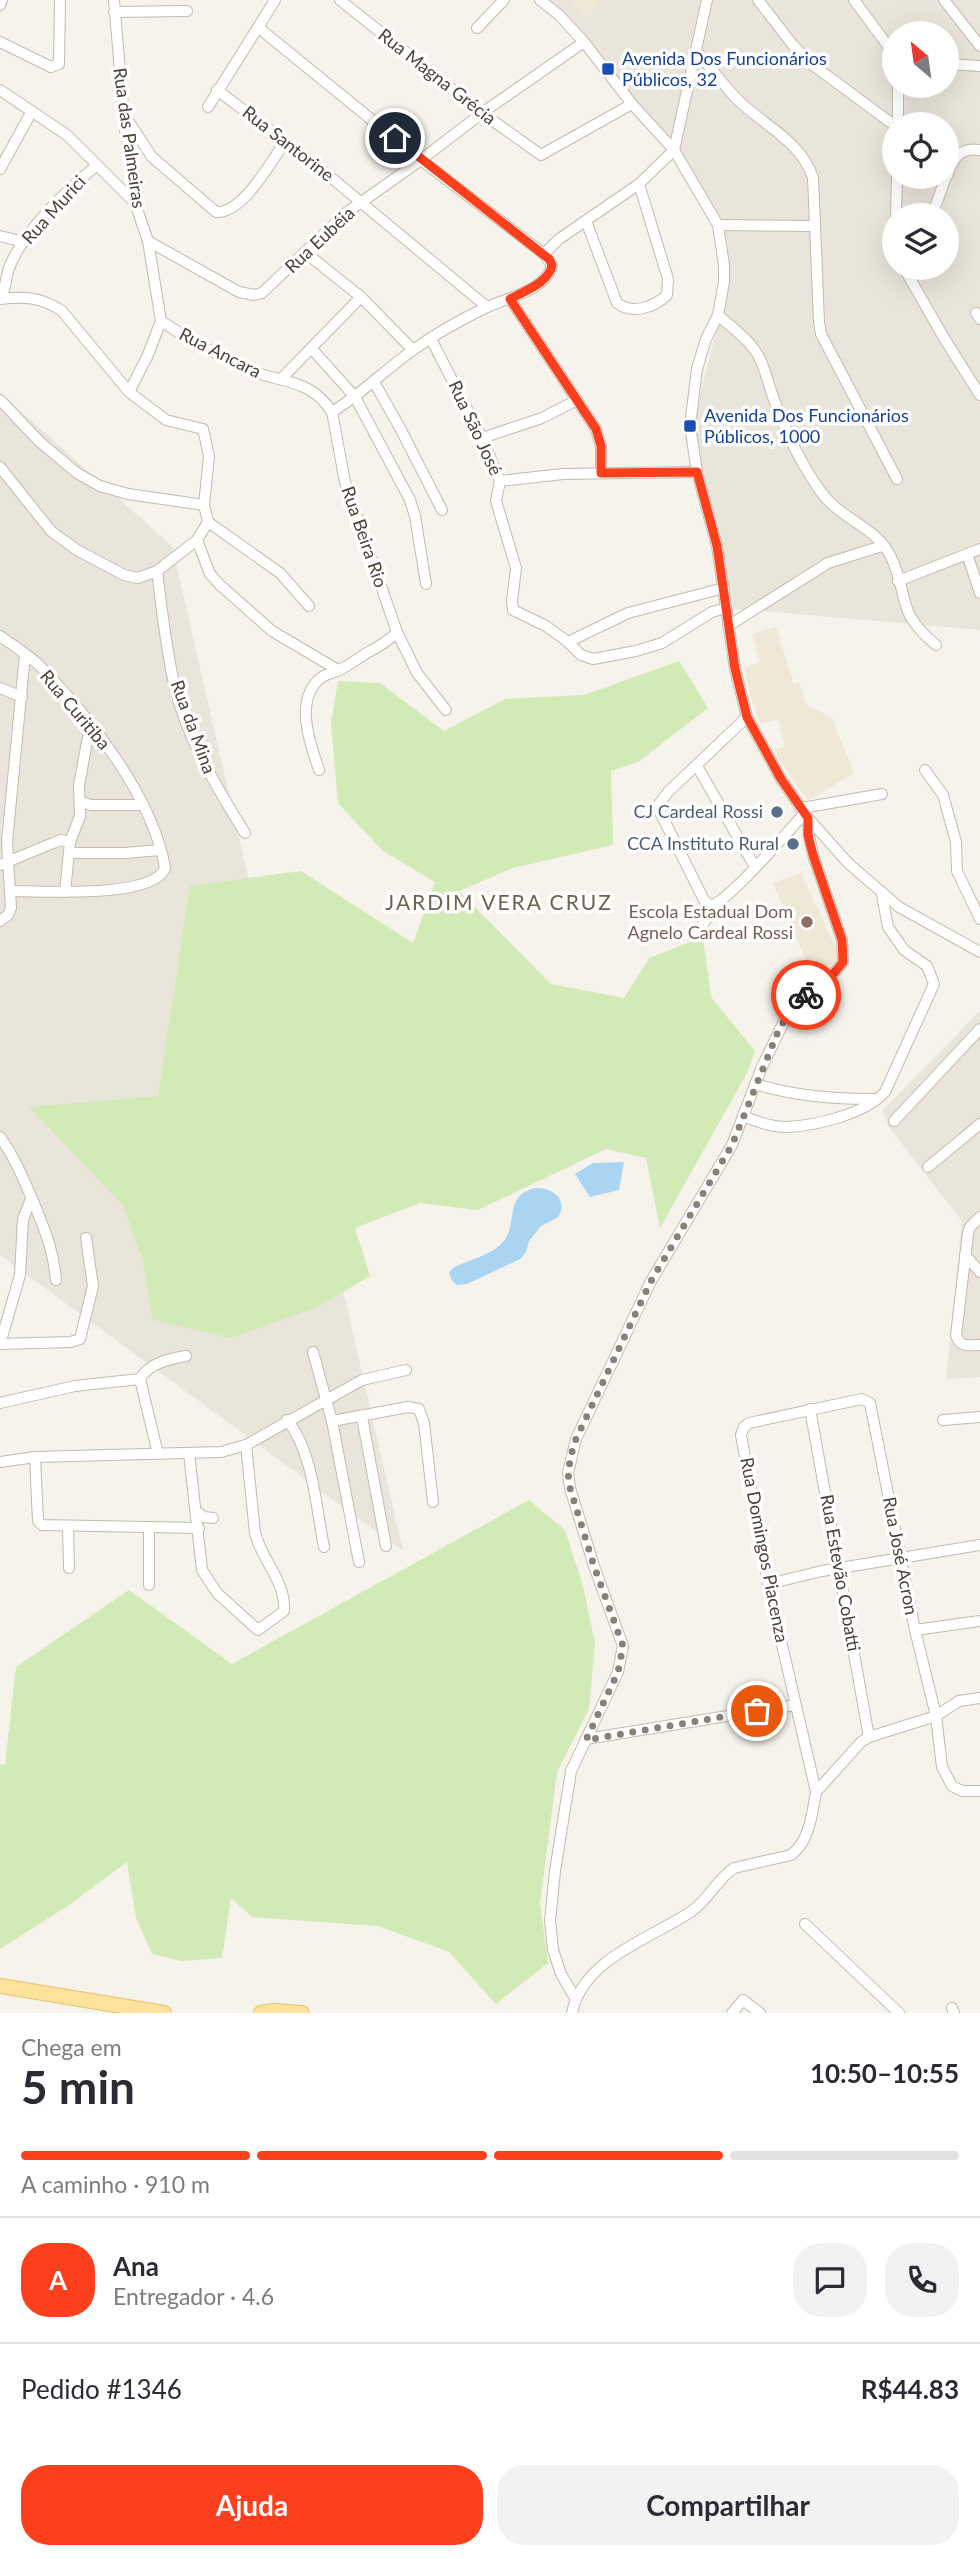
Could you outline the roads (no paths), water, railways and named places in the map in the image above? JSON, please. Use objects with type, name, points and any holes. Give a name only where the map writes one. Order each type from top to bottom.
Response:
[{"type":"main road","points":[[0,1986],[164,2013]]},
{"type":"main road","points":[[261,2013],[302,2013]]},
{"type":"street","points":[[0,42],[51,67],[59,64],[60,0]]},
{"type":"street","name":"Rua das Palmeiras","points":[[114,0],[127,141],[136,182],[135,203],[148,241],[161,321]]},
{"type":"street","points":[[208,107],[275,0]]},
{"type":"street","name":"Rua Magna Grécia","points":[[340,0],[534,152],[546,153],[632,104]]},
{"type":"street","points":[[477,28],[504,0]]},
{"type":"street","points":[[540,0],[559,15],[584,42],[632,104],[674,150],[718,225],[724,282],[718,315],[706,339],[697,369],[691,400],[690,426],[697,472],[713,526],[739,691],[747,717],[781,779],[805,813],[848,863],[899,907],[980,952]]},
{"type":"street","points":[[544,254],[639,184],[674,150],[707,0]]},
{"type":"street","points":[[758,0],[810,63],[882,114]]},
{"type":"street","points":[[854,0],[882,38]]},
{"type":"street","points":[[944,0],[980,46]]},
{"type":"street","points":[[114,12],[187,11]]},
{"type":"street","points":[[259,28],[421,160],[544,254],[552,265],[551,271],[535,286],[487,307],[413,350],[332,412],[310,388],[281,379],[361,297]]},
{"type":"street","name":"Rua Eubéia","points":[[148,241],[239,292],[254,295],[271,286],[332,224],[361,201],[584,42]]},
{"type":"street","points":[[697,52],[735,97],[805,157],[814,178],[821,334],[897,479]]},
{"type":"street","points":[[959,65],[980,66]]},
{"type":"street","name":"Rua Santorine","points":[[217,89],[361,201],[487,307]]},
{"type":"street","points":[[0,90],[67,135],[135,203]]},
{"type":"street","points":[[0,169],[32,111]]},
{"type":"street","points":[[124,114],[152,157],[216,212],[223,212],[245,196],[267,170],[285,142]]},
{"type":"street","points":[[959,153],[972,149],[980,150]]},
{"type":"street","name":"Rua Murici","points":[[1,299],[9,271],[24,242],[74,184],[97,165]]},
{"type":"street","points":[[586,221],[617,303],[624,309],[634,310],[660,301],[667,295],[668,279],[639,184]]},
{"type":"street","points":[[718,225],[815,226]]},
{"type":"street","points":[[0,236],[24,242]]},
{"type":"street","points":[[306,253],[361,297],[413,350]]},
{"type":"street","points":[[911,280],[980,395]]},
{"type":"street","points":[[1,299],[35,298],[62,311],[129,392],[166,420],[203,429],[209,456],[204,505],[208,522],[280,573],[309,606]]},
{"type":"street","points":[[510,299],[599,436],[601,473]]},
{"type":"street","points":[[718,315],[759,356],[792,445],[827,501],[869,531],[890,556],[905,608],[912,621],[936,645]]},
{"type":"street","points":[[129,392],[161,321]]},
{"type":"street","name":"Rua Ancara","points":[[161,321],[211,352],[260,374],[281,379]]},
{"type":"street","name":"Rua São José","points":[[431,339],[482,438],[500,481],[496,501],[516,568],[513,610],[547,626],[568,642]]},
{"type":"street","points":[[312,349],[355,397],[410,500],[426,584]]},
{"type":"street","points":[[374,382],[442,510]]},
{"type":"street","points":[[0,400],[40,442],[76,473],[100,486],[128,494],[204,505]]},
{"type":"street","points":[[482,438],[542,418],[577,400]]},
{"type":"street","name":"Rua Beira Rio","points":[[332,412],[345,481],[397,632],[417,673],[446,710]]},
{"type":"street","points":[[0,467],[51,531],[77,550],[124,575],[138,578],[157,571],[197,540],[208,522]]},
{"type":"street","points":[[500,481],[563,474],[697,472]]},
{"type":"street","points":[[197,540],[210,574],[220,586],[272,631],[338,670]]},
{"type":"street","points":[[728,626],[828,563],[882,546]]},
{"type":"street","points":[[898,581],[980,549]]},
{"type":"street","points":[[967,554],[980,593]]},
{"type":"street","name":"Rua da Mina","points":[[157,571],[164,629],[181,706],[214,783],[245,833]]},
{"type":"street","points":[[724,588],[628,613],[568,642],[580,655],[593,659],[636,651],[662,643],[712,612],[726,608]]},
{"type":"street","points":[[319,770],[310,741],[306,705],[313,686],[319,679],[386,642],[397,632]]},
{"type":"street","points":[[0,636],[25,654]]},
{"type":"street","name":"Rua Curitiba","points":[[10,891],[4,864],[25,654]]},
{"type":"street","name":"Rua Curitiba","points":[[25,654],[37,664],[90,726],[127,776],[143,805],[160,850]]},
{"type":"street","points":[[0,688],[22,697]]},
{"type":"street","points":[[711,906],[704,900],[661,814],[659,804],[668,792],[747,717]]},
{"type":"street","points":[[65,892],[70,847],[79,822],[79,785],[90,726]]},
{"type":"street","points":[[697,766],[755,867]]},
{"type":"street","points":[[925,770],[943,795],[956,842],[957,871],[980,919]]},
{"type":"street","points":[[711,906],[719,902],[755,867],[805,813],[882,794]]},
{"type":"street","points":[[81,802],[91,805],[143,805]]},
{"type":"street","points":[[575,1998],[561,1974],[553,1950],[550,1921],[555,1871],[571,1771],[618,1672],[623,1646],[570,1488],[568,1473],[571,1455],[576,1439],[651,1281],[732,1145],[755,1084],[788,1013],[843,962],[842,940],[813,855],[805,813]]},
{"type":"street","points":[[0,921],[8,915],[10,891],[107,891],[150,881],[164,872],[160,850],[125,853],[70,847],[61,840],[4,864]]},
{"type":"street","points":[[743,1116],[766,1125],[785,1127],[842,1116],[878,1099],[891,1081],[934,984],[927,967],[904,950],[888,927],[882,895]]},
{"type":"street","points":[[698,932],[710,913],[711,906]]},
{"type":"street","points":[[894,1121],[980,1029]]},
{"type":"street","points":[[755,1084],[782,1092],[820,1098],[878,1099]]},
{"type":"street","points":[[928,1167],[980,1124]]},
{"type":"street","points":[[0,1137],[21,1170],[52,1247],[57,1280]]},
{"type":"street","points":[[32,1199],[23,1219],[18,1284],[0,1344],[71,1342],[80,1339],[93,1286],[86,1238]]},
{"type":"street","points":[[980,1217],[970,1227],[956,1335],[963,1346],[980,1345]]},
{"type":"street","points":[[965,1255],[980,1272]]},
{"type":"street","points":[[313,1352],[332,1421],[359,1562]]},
{"type":"street","points":[[158,1454],[140,1380],[144,1372],[158,1363],[186,1356]]},
{"type":"street","points":[[0,1462],[35,1457],[221,1452],[246,1445],[362,1380],[406,1370]]},
{"type":"street","points":[[0,1403],[75,1386],[140,1380]]},
{"type":"street","name":"Rua Domingos Piacenza","points":[[816,1792],[768,1584],[741,1435],[749,1423],[862,1399]]},
{"type":"street","name":"Rua José Acron","points":[[862,1399],[872,1408],[915,1630],[936,1716],[942,1767],[952,1786],[962,1791],[980,1791]]},
{"type":"street","points":[[332,1421],[408,1407],[419,1409],[424,1423],[433,1502]]},
{"type":"street","name":"Rua Estevão Cobatti","points":[[810,1409],[869,1737]]},
{"type":"street","points":[[362,1417],[386,1546]]},
{"type":"street","points":[[943,1420],[980,1417]]},
{"type":"street","points":[[287,1420],[299,1435],[305,1451],[324,1547]]},
{"type":"street","points":[[189,1453],[202,1570],[217,1593],[258,1630],[285,1611],[283,1589],[264,1558],[255,1533],[246,1445]]},
{"type":"street","points":[[35,1457],[39,1524],[46,1527],[199,1528]]},
{"type":"street","points":[[197,1512],[204,1517],[213,1518]]},
{"type":"street","points":[[68,1527],[69,1568]]},
{"type":"street","points":[[149,1529],[149,1585]]},
{"type":"street","points":[[768,1584],[980,1545]]},
{"type":"street","points":[[915,1630],[980,1621]]},
{"type":"street","points":[[572,2013],[575,1998],[594,1974],[630,1945],[694,1909],[726,1872],[782,1859],[798,1851],[810,1824],[816,1792],[861,1742],[869,1737],[936,1716],[959,1701],[980,1698]]},
{"type":"street","points":[[586,1740],[795,1705]]},
{"type":"street","points":[[805,1924],[899,2013]]},
{"type":"street","points":[[732,2013],[743,2000],[760,2013]]},
{"type":"water","points":[[624,1162],[619,1190],[590,1197],[575,1174],[593,1163]]},
{"type":"water","points":[[535,1188],[548,1190],[558,1196],[562,1206],[557,1218],[541,1226],[520,1259],[467,1284],[457,1285],[452,1281],[449,1273],[453,1268],[486,1254],[503,1242],[508,1235],[519,1197]]},
{"type":"place","name":"Avenida Dos Funcionários Públicos, 32","points":[[608,69]]},
{"type":"place","name":"Avenida Dos Funcionários Públicos, 1000","points":[[690,426]]},
{"type":"place","name":"CJ Cardeal Rossi","points":[[777,812]]},
{"type":"place","name":"CCA Instituto Rural","points":[[793,844]]},
{"type":"place","name":"Escola Estadual Dom Agnelo Cardeal Rossi","points":[[807,922]]},
{"type":"district","name":"JARDIM VERA CRUZ","points":[[499,903]]}]
